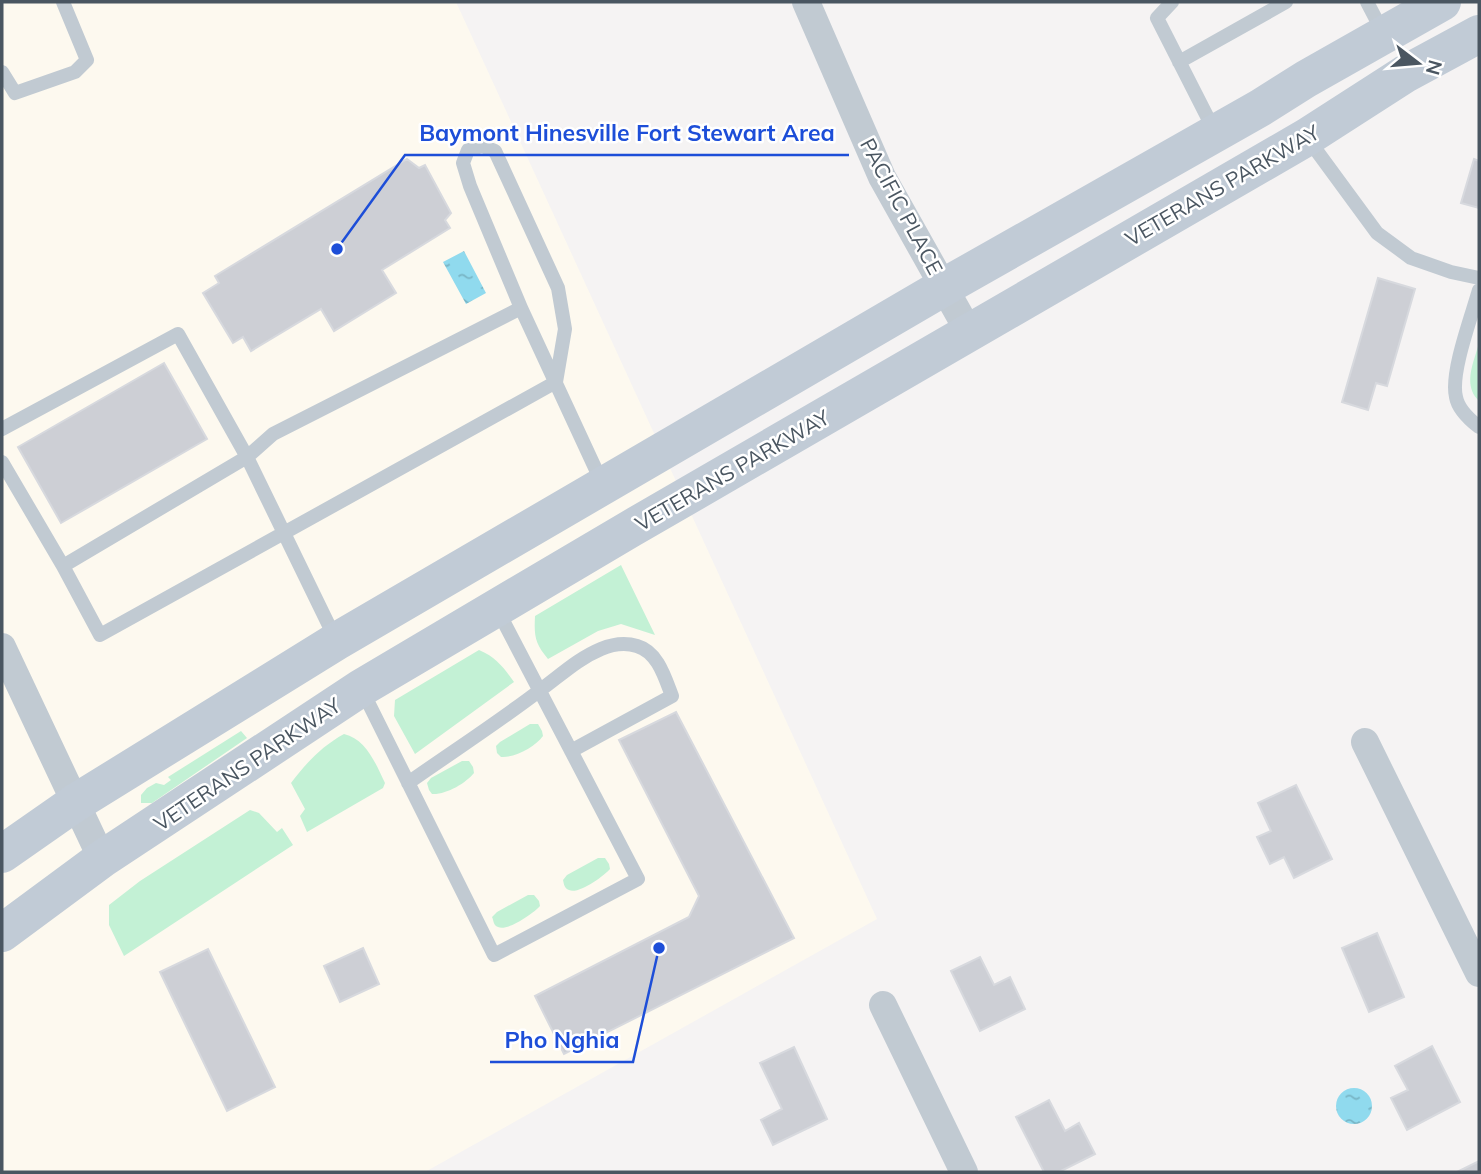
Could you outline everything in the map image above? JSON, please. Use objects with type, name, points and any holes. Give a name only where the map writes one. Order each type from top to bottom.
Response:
[{"type":"main road","points":[[2,854],[75,803],[337,641],[944,287],[1216,133],[1374,18],[1442,2]]},
{"type":"main road","name":"VETERANS PARKWAY","points":[[2,933],[103,859],[361,688],[1307,137],[1405,74],[1479,34]]},
{"type":"street","name":"PACIFIC PLACE","points":[[806,2],[883,177],[969,332]]},
{"type":"street","points":[[2,647],[103,859]]},
{"type":"street","points":[[1365,741],[1479,973]]},
{"type":"street","points":[[883,1005],[964,1172]]},
{"type":"lane","points":[[2,72],[15,93],[75,72],[87,60],[63,2]]},
{"type":"lane","points":[[1172,2],[1157,18],[1216,133]]},
{"type":"lane","points":[[1179,62],[1286,2]]},
{"type":"lane","points":[[1307,137],[1377,233],[1411,258],[1451,272],[1479,278]]},
{"type":"lane","points":[[556,382],[565,329],[558,288],[495,151],[482,146],[468,150],[463,163],[470,186],[521,308],[603,485]]},
{"type":"lane","points":[[1479,290],[1454,378],[1456,399],[1465,415],[1479,427]]},
{"type":"lane","points":[[63,566],[247,457],[273,435],[521,308]]},
{"type":"lane","points":[[2,429],[178,334],[247,457],[337,641]]},
{"type":"lane","points":[[2,462],[100,635],[556,382]]},
{"type":"lane","points":[[361,688],[494,956],[638,879],[497,608]]},
{"type":"lane","points":[[408,783],[540,691],[573,663],[616,644],[640,646],[652,654],[662,669],[672,696],[571,751]]},
{"type":"shaded area","points":[[2,2],[456,2],[877,919],[425,1172],[2,1172]]},
{"type":"green space","points":[[1479,343],[1479,401],[1470,381]]},
{"type":"green space","points":[[621,565],[655,635],[621,624],[598,631],[548,659],[536,639],[535,616]]},
{"type":"green space","points":[[479,650],[495,660],[514,682],[415,754],[394,716],[395,700]]},
{"type":"green space","points":[[530,724],[538,724],[542,731],[543,736],[535,744],[512,756],[501,757],[497,753],[496,746],[500,742]]},
{"type":"green space","points":[[241,731],[247,738],[152,803],[141,803],[141,795],[147,788],[156,783],[164,785],[171,780],[168,777]]},
{"type":"green space","points":[[344,734],[364,747],[385,783],[383,788],[307,832],[300,816],[305,809],[291,783],[315,756]]},
{"type":"green space","points":[[462,761],[469,761],[474,773],[455,788],[432,794],[427,783],[431,778]]},
{"type":"green space","points":[[250,810],[259,813],[277,832],[282,828],[293,845],[124,956],[109,925],[109,905],[140,881]]},
{"type":"green space","points":[[598,858],[605,858],[609,864],[610,869],[607,872],[578,890],[566,888],[563,880],[567,875]]},
{"type":"green space","points":[[528,895],[534,895],[539,901],[540,906],[537,909],[508,927],[495,925],[492,917],[497,912]]},
{"type":"water","points":[[464,251],[486,293],[466,304],[443,262]]},
{"type":"water","points":[[1354,1088],[1366,1094],[1372,1106],[1366,1118],[1354,1124],[1342,1118],[1336,1106],[1342,1094]]},
{"type":"building","points":[[407,159],[419,168],[425,165],[451,213],[445,220],[450,228],[382,270],[396,293],[334,331],[321,309],[251,351],[243,337],[233,343],[203,293],[219,283],[215,276]]},
{"type":"building","points":[[1474,159],[1479,161],[1479,208],[1461,203]]},
{"type":"building","points":[[1378,278],[1415,289],[1387,386],[1376,383],[1368,410],[1342,402]]},
{"type":"building","points":[[164,363],[207,439],[61,523],[18,447]]},
{"type":"building","points":[[676,712],[794,938],[564,1054],[535,996],[689,917],[699,896],[619,740]]},
{"type":"building","points":[[1296,785],[1332,859],[1294,878],[1284,857],[1270,864],[1257,837],[1271,831],[1258,803]]},
{"type":"building","points":[[1377,933],[1404,997],[1369,1012],[1342,948]]},
{"type":"building","points":[[363,948],[379,984],[340,1002],[324,966]]},
{"type":"building","points":[[208,949],[275,1087],[227,1111],[160,972]]},
{"type":"building","points":[[980,957],[994,985],[1010,977],[1025,1009],[980,1031],[951,971]]},
{"type":"building","points":[[1432,1046],[1460,1102],[1407,1130],[1391,1098],[1408,1090],[1395,1066]]},
{"type":"building","points":[[794,1047],[827,1119],[773,1145],[761,1120],[782,1109],[760,1063]]},
{"type":"building","points":[[1049,1100],[1065,1131],[1079,1123],[1095,1154],[1059,1172],[1044,1172],[1016,1117]]},
{"type":"building","points":[[1479,1161],[1479,1172],[1457,1172]]},
{"type":"place","name":"Baymont Hinesville Fort Stewart Area","points":[[337,249]]},
{"type":"place","name":"Pho Nghia","points":[[659,948]]}]
